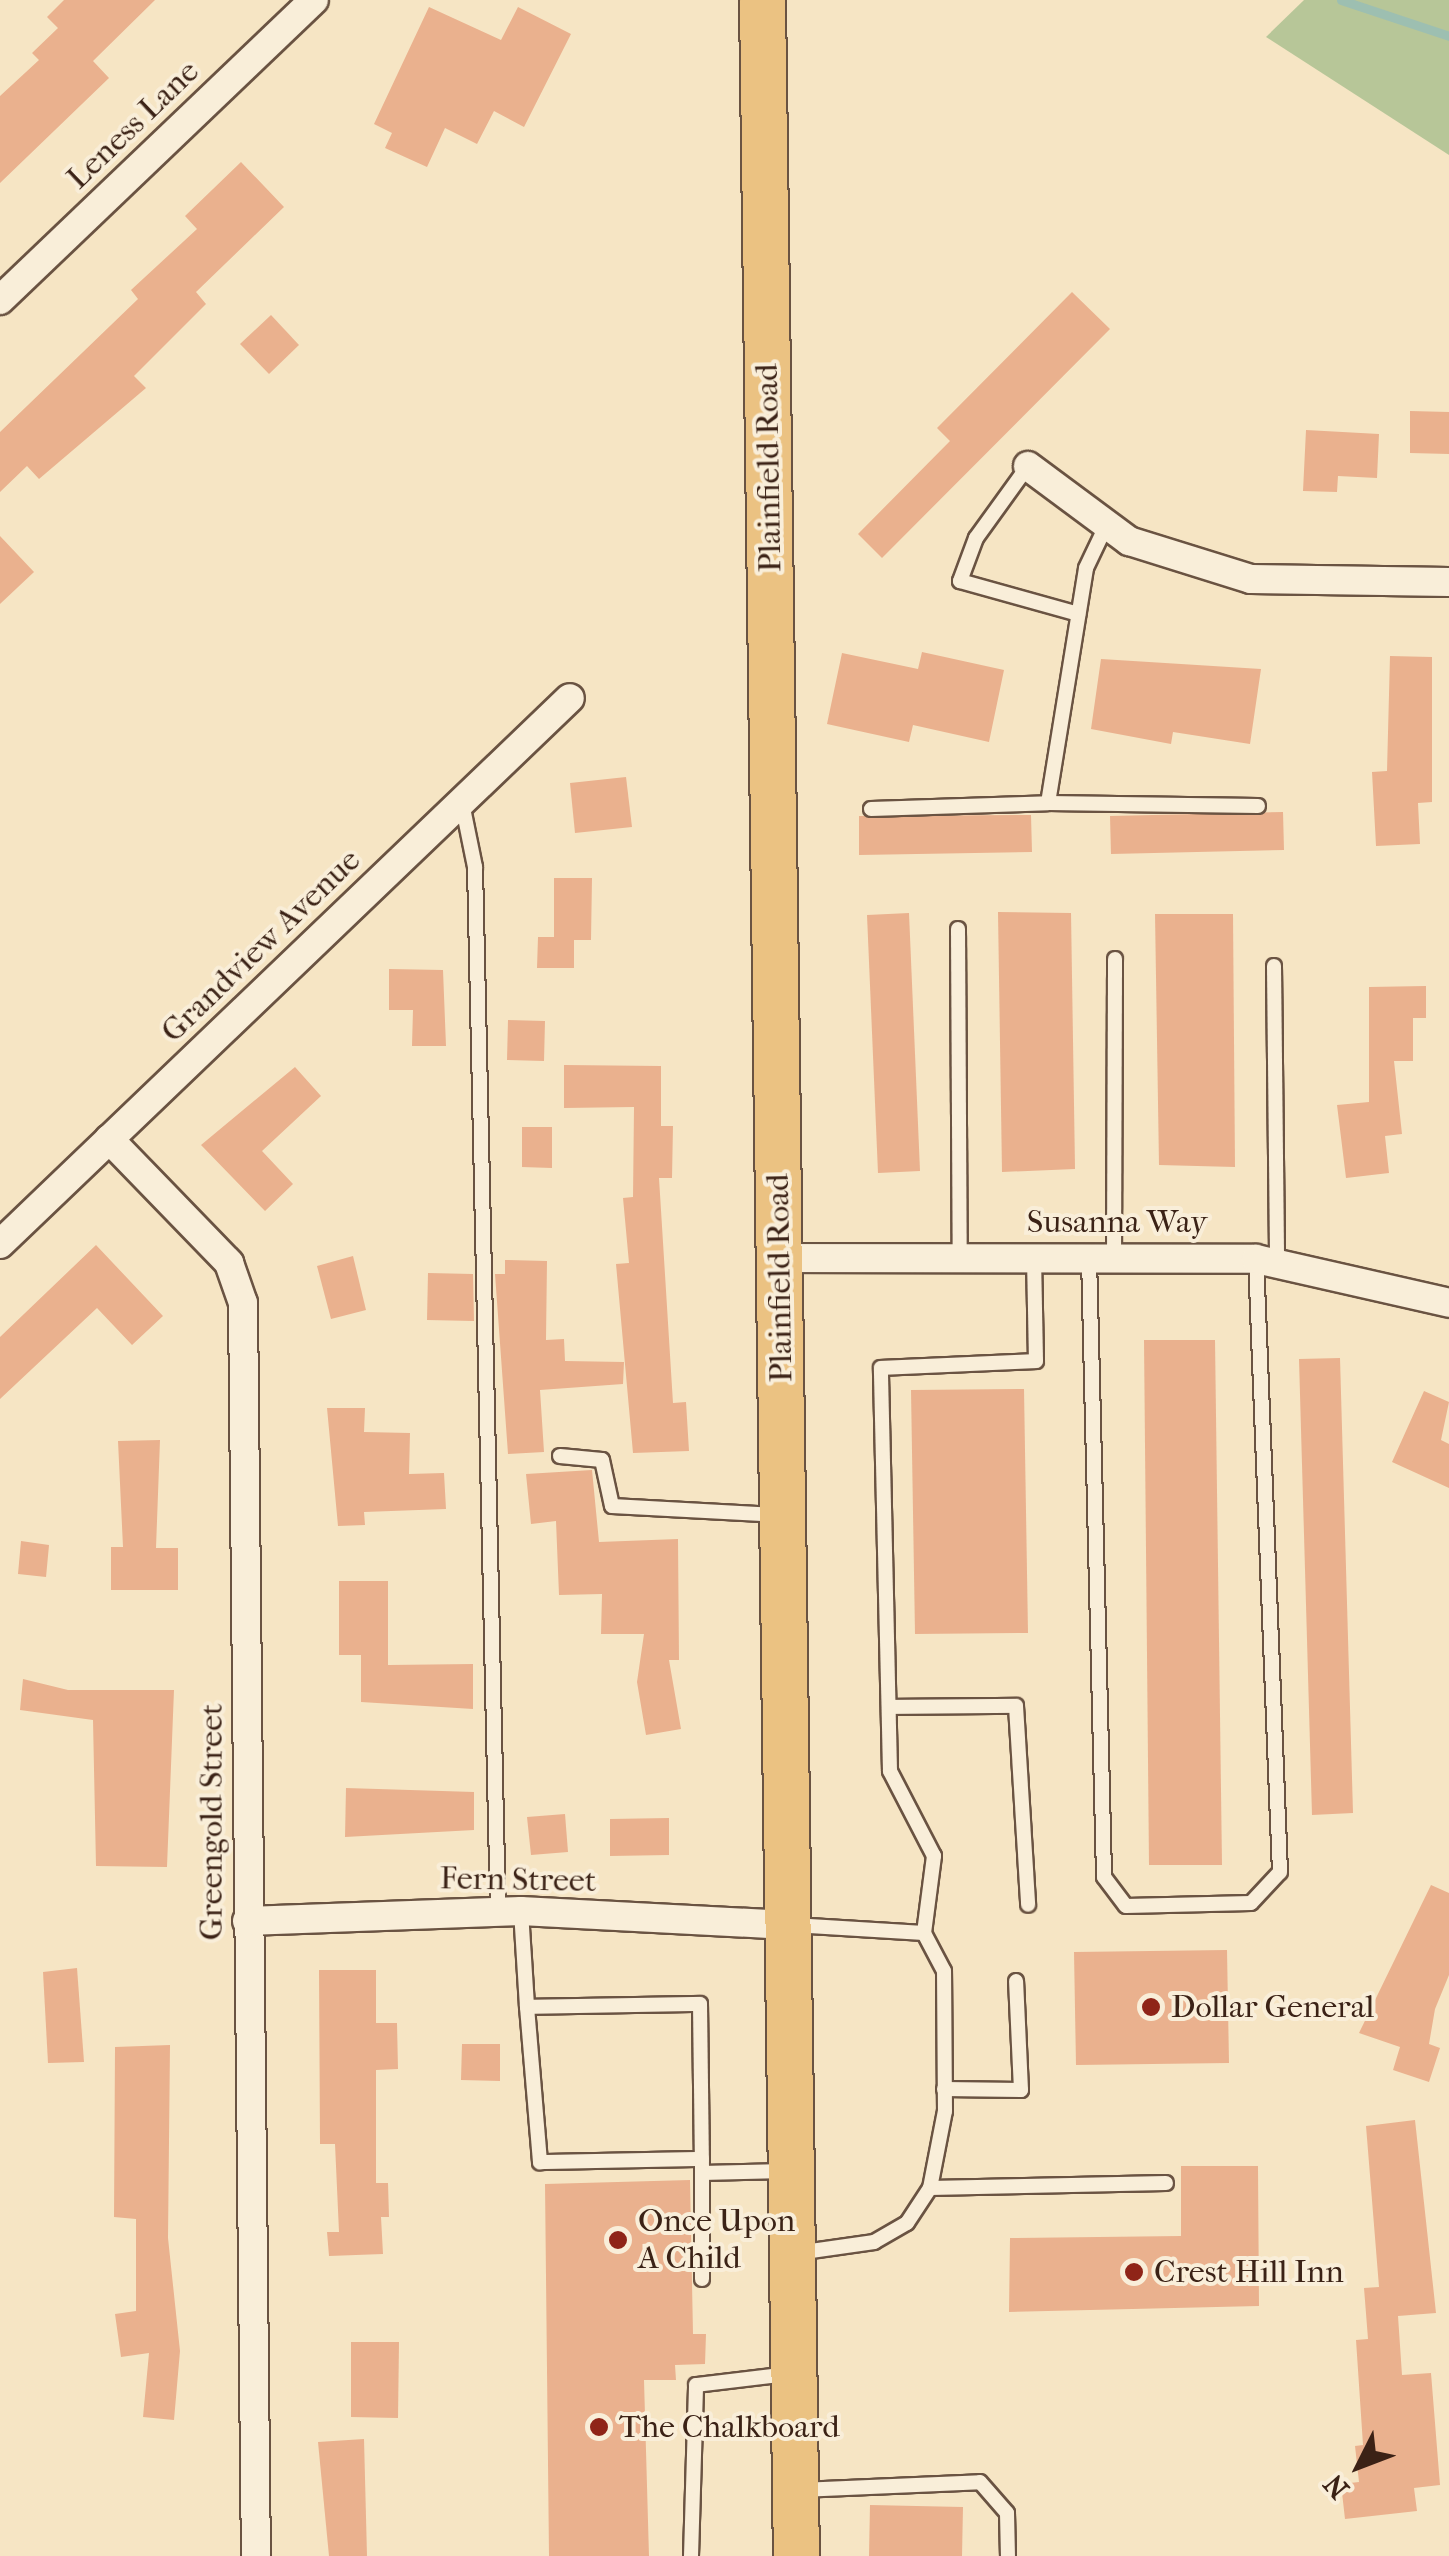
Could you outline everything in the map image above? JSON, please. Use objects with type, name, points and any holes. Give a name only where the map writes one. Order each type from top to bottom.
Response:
[{"type":"main road","name":"Plainfield Road","points":[[762,0],[796,2556]]},
{"type":"street","name":"Leness Lane","points":[[0,300],[314,0]]},
{"type":"street","points":[[1028,466],[1129,541],[1251,579],[1449,582]]},
{"type":"street","name":"Grandview Avenue","points":[[0,1244],[570,698]]},
{"type":"street","name":"Greengold Street","points":[[110,1139],[229,1262],[243,1302],[256,2556]]},
{"type":"street","name":"Susanna Way","points":[[780,1258],[1102,1256],[1266,1260],[1447,1295]]},
{"type":"street","name":"Fern Street","points":[[247,1921],[510,1911],[787,1925]]},
{"type":"lane","points":[[1028,466],[976,538],[960,581],[1078,614]]},
{"type":"lane","points":[[1048,803],[1078,614],[1107,524]]},
{"type":"lane","points":[[462,802],[474,866],[510,1911],[527,2007],[540,2162],[791,2171]]},
{"type":"lane","points":[[870,809],[1048,803],[1258,806]]},
{"type":"lane","points":[[958,928],[960,1258]]},
{"type":"lane","points":[[1115,958],[1102,1256],[1104,1877],[1126,1906],[1251,1903],[1280,1872],[1266,1260],[1274,966]]},
{"type":"lane","points":[[792,2254],[874,2242],[907,2222],[930,2188],[944,2089],[944,1971],[924,1932],[934,1856],[890,1771],[881,1368],[1036,1361],[1034,1256]]},
{"type":"lane","points":[[560,1456],[602,1460],[612,1506],[782,1515]]},
{"type":"lane","points":[[889,1707],[1016,1706],[1028,1905]]},
{"type":"lane","points":[[787,1925],[924,1932]]},
{"type":"lane","points":[[944,2089],[1021,2090],[1016,1982]]},
{"type":"lane","points":[[527,2007],[700,2004],[702,2280]]},
{"type":"lane","points":[[930,2188],[1166,2183]]},
{"type":"lane","points":[[692,2556],[696,2385],[794,2374]]},
{"type":"lane","points":[[795,2490],[980,2482],[1006,2514],[1008,2556]]},
{"type":"green space","points":[[1304,0],[1449,0],[1449,155],[1266,37]]},
{"type":"building","points":[[64,0],[155,0],[93,61],[109,78],[0,183],[0,96],[39,60],[32,53],[58,28],[47,17]]},
{"type":"building","points":[[429,7],[501,40],[518,7],[571,34],[524,127],[494,111],[477,144],[445,128],[427,167],[385,148],[392,133],[374,124]]},
{"type":"building","points":[[241,162],[284,207],[196,292],[206,304],[134,376],[146,388],[39,479],[27,466],[0,492],[0,432],[138,299],[131,290],[197,229],[185,216]]},
{"type":"building","points":[[1072,292],[1110,329],[882,558],[858,534],[950,441],[937,428]]},
{"type":"building","points":[[271,315],[299,345],[269,374],[240,344]]},
{"type":"building","points":[[1410,411],[1449,412],[1449,454],[1410,453]]},
{"type":"building","points":[[1306,430],[1379,434],[1377,478],[1338,476],[1337,492],[1303,491]]},
{"type":"building","points":[[0,536],[34,572],[0,604]]},
{"type":"building","points":[[922,652],[1004,670],[989,742],[913,725],[909,742],[827,724],[842,653],[918,669]]},
{"type":"building","points":[[1390,656],[1432,657],[1432,802],[1418,803],[1420,844],[1376,846],[1372,772],[1387,771]]},
{"type":"building","points":[[1101,659],[1261,669],[1250,744],[1173,732],[1171,744],[1091,729]]},
{"type":"building","points":[[626,777],[632,827],[575,833],[570,783]]},
{"type":"building","points":[[1283,812],[1284,850],[1111,854],[1110,816]]},
{"type":"building","points":[[1031,815],[1032,852],[859,855],[859,816]]},
{"type":"building","points":[[554,878],[592,878],[591,940],[574,940],[574,968],[537,968],[538,937],[554,937]]},
{"type":"building","points":[[998,912],[1071,913],[1075,1169],[1002,1172]]},
{"type":"building","points":[[909,913],[920,1171],[878,1173],[867,915]]},
{"type":"building","points":[[1155,914],[1233,914],[1235,1167],[1159,1165]]},
{"type":"building","points":[[389,969],[443,970],[446,1046],[412,1046],[413,1010],[389,1010]]},
{"type":"building","points":[[1426,986],[1426,1018],[1413,1018],[1413,1061],[1394,1061],[1402,1134],[1385,1136],[1389,1173],[1346,1178],[1337,1105],[1369,1102],[1369,987]]},
{"type":"building","points":[[508,1020],[545,1021],[544,1061],[507,1060]]},
{"type":"building","points":[[564,1065],[661,1066],[661,1126],[673,1126],[672,1178],[659,1178],[673,1403],[686,1402],[689,1451],[633,1453],[616,1264],[629,1263],[623,1198],[633,1197],[634,1107],[564,1108]]},
{"type":"building","points":[[295,1067],[321,1096],[262,1151],[293,1184],[265,1211],[201,1145]]},
{"type":"building","points":[[522,1127],[552,1127],[552,1168],[522,1167]]},
{"type":"building","points":[[96,1245],[163,1316],[132,1345],[97,1308],[0,1399],[0,1337]]},
{"type":"building","points":[[353,1256],[366,1310],[331,1319],[317,1266]]},
{"type":"building","points":[[505,1260],[547,1261],[546,1340],[564,1339],[565,1361],[624,1362],[623,1384],[540,1390],[544,1452],[508,1454],[495,1274],[505,1274]]},
{"type":"building","points":[[428,1273],[473,1274],[474,1321],[427,1320]]},
{"type":"building","points":[[1144,1340],[1215,1340],[1222,1865],[1149,1865]]},
{"type":"building","points":[[1340,1358],[1353,1813],[1312,1815],[1299,1359]]},
{"type":"building","points":[[1024,1389],[1028,1633],[915,1634],[911,1390]]},
{"type":"building","points":[[1424,1391],[1449,1402],[1441,1440],[1449,1444],[1449,1488],[1392,1462]]},
{"type":"building","points":[[327,1408],[365,1408],[364,1432],[410,1433],[409,1474],[444,1473],[446,1509],[364,1512],[365,1525],[338,1526]]},
{"type":"building","points":[[160,1440],[156,1548],[178,1548],[178,1590],[111,1590],[111,1547],[123,1547],[118,1441]]},
{"type":"building","points":[[592,1470],[599,1542],[678,1539],[679,1660],[669,1660],[681,1729],[646,1735],[637,1682],[644,1634],[601,1634],[602,1594],[559,1595],[556,1521],[531,1524],[526,1474]]},
{"type":"building","points":[[21,1541],[49,1545],[46,1577],[18,1574]]},
{"type":"building","points":[[339,1581],[388,1581],[388,1665],[473,1664],[473,1709],[361,1702],[361,1655],[339,1655]]},
{"type":"building","points":[[23,1679],[68,1690],[174,1690],[167,1867],[96,1866],[93,1720],[20,1710]]},
{"type":"building","points":[[346,1788],[474,1792],[474,1830],[345,1837]]},
{"type":"building","points":[[565,1814],[568,1852],[531,1855],[527,1817]]},
{"type":"building","points":[[669,1818],[669,1855],[610,1856],[610,1819]]},
{"type":"building","points":[[1431,1885],[1449,1893],[1449,1975],[1435,2009],[1429,2044],[1440,2048],[1429,2082],[1393,2070],[1400,2047],[1359,2033]]},
{"type":"building","name":"Dollar General","points":[[1227,1950],[1229,2063],[1076,2065],[1074,1952]]},
{"type":"building","points":[[77,1968],[84,2062],[48,2063],[43,1972]]},
{"type":"building","points":[[319,1970],[376,1970],[376,2023],[397,2023],[398,2069],[376,2070],[376,2183],[388,2183],[389,2217],[381,2217],[383,2254],[329,2256],[327,2232],[339,2232],[335,2144],[320,2144]]},
{"type":"building","points":[[462,2044],[500,2044],[500,2081],[461,2080]]},
{"type":"building","points":[[170,2045],[168,2238],[180,2351],[174,2420],[143,2417],[149,2353],[121,2357],[115,2314],[136,2311],[136,2219],[114,2217],[115,2047]]},
{"type":"building","points":[[1415,2120],[1436,2313],[1398,2316],[1402,2375],[1431,2373],[1440,2485],[1414,2488],[1417,2511],[1345,2519],[1341,2484],[1359,2482],[1355,2446],[1363,2445],[1356,2340],[1368,2339],[1364,2288],[1379,2287],[1366,2126]]},
{"type":"building","name":"Crest Hill Inn","points":[[1181,2166],[1258,2166],[1259,2306],[1009,2312],[1010,2238],[1181,2236]]},
{"type":"building","points":[[690,2180],[693,2334],[706,2334],[705,2364],[675,2365],[676,2380],[644,2380],[649,2556],[549,2556],[545,2184]]},
{"type":"building","points":[[351,2342],[399,2342],[398,2418],[351,2417]]},
{"type":"building","points":[[364,2439],[367,2556],[329,2556],[318,2442]]},
{"type":"building","points":[[870,2505],[963,2507],[962,2556],[869,2556]]},
{"type":"waterway","points":[[1341,0],[1449,36]]},
{"type":"place","name":"Dollar General","points":[[1151,2007]]},
{"type":"place","name":"Once Upon A Child","points":[[618,2240]]},
{"type":"place","name":"Crest Hill Inn","points":[[1134,2272]]},
{"type":"place","name":"The Chalkboard","points":[[599,2427]]}]
